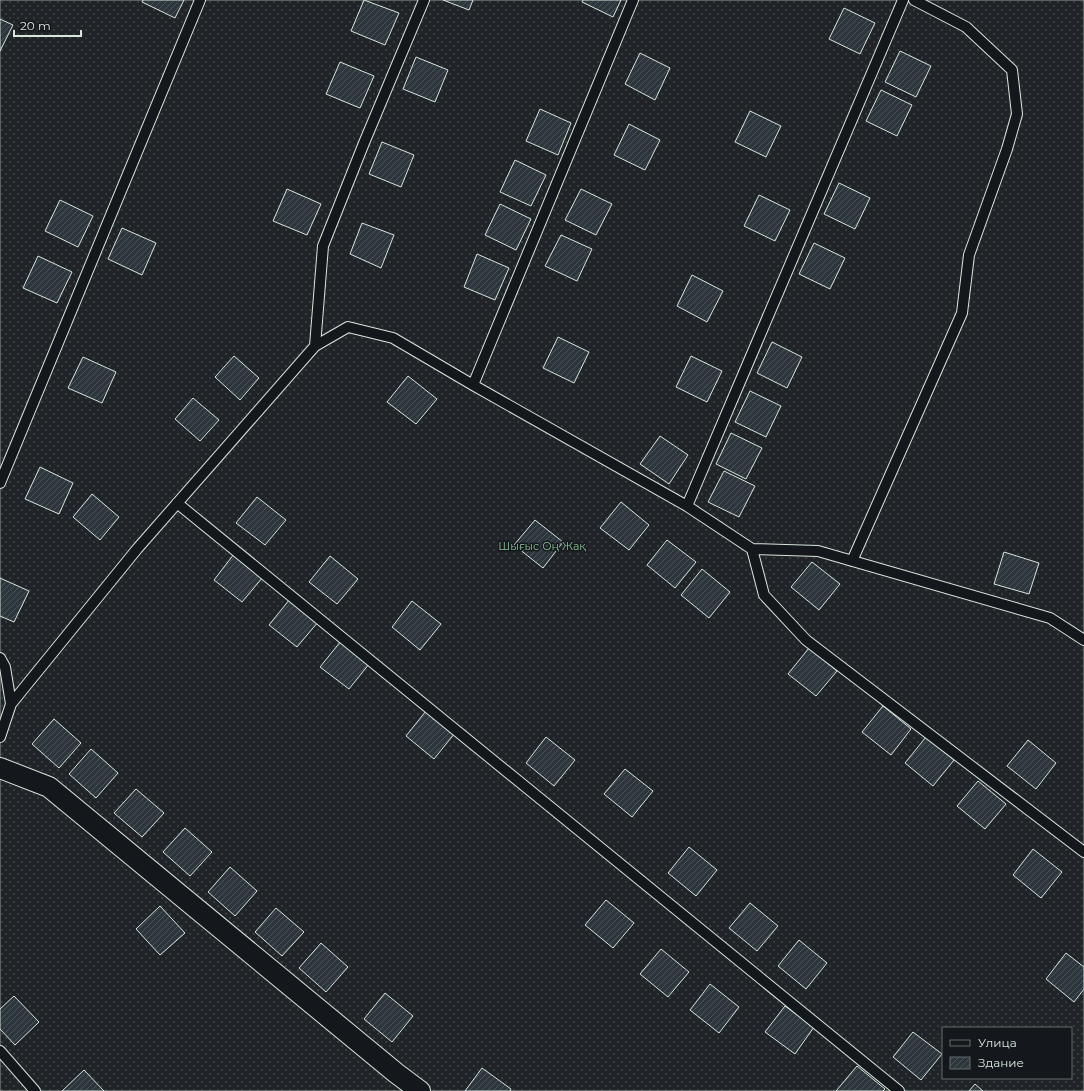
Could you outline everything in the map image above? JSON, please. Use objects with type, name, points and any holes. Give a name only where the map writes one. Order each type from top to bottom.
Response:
[{"type":"street","points":[[0,768],[49,787],[396,1074],[420,1091]]},
{"type":"lane","points":[[0,483],[200,0]]},
{"type":"lane","points":[[315,346],[323,246],[424,0]]},
{"type":"lane","points":[[473,385],[633,0]]},
{"type":"lane","points":[[687,506],[903,0]]},
{"type":"lane","points":[[852,561],[962,313],[969,254],[1007,150],[1017,114],[1012,70],[966,27],[914,0]]},
{"type":"lane","points":[[0,737],[11,704],[137,549],[315,346],[348,327],[393,338],[687,506],[752,549],[818,551],[1050,618],[1084,640]]},
{"type":"lane","points":[[177,503],[898,1091]]},
{"type":"lane","points":[[752,549],[764,595],[806,640],[1084,852]]},
{"type":"lane","points":[[0,658],[5,667],[11,704]]},
{"type":"lane","points":[[0,1051],[35,1091]]},
{"type":"green space","name":"Шығыс Оң Жақ","points":[[0,0],[1084,0],[1084,1091],[0,1091]]},
{"type":"building","points":[[143,0],[184,0],[175,18],[142,2]]},
{"type":"building","points":[[364,0],[399,13],[385,45],[351,31]]},
{"type":"building","points":[[443,0],[473,0],[469,10]]},
{"type":"building","points":[[583,0],[621,0],[613,17],[582,2]]},
{"type":"building","points":[[844,8],[875,23],[860,54],[829,39]]},
{"type":"building","points":[[0,19],[13,25],[0,51]]},
{"type":"building","points":[[900,51],[931,66],[916,97],[885,82]]},
{"type":"building","points":[[640,53],[670,68],[655,100],[625,84]]},
{"type":"building","points":[[416,57],[448,70],[435,102],[403,89]]},
{"type":"building","points":[[340,62],[374,76],[360,108],[326,94]]},
{"type":"building","points":[[881,90],[912,105],[897,136],[866,121]]},
{"type":"building","points":[[540,109],[571,123],[558,155],[526,141]]},
{"type":"building","points":[[750,111],[781,126],[766,157],[735,142]]},
{"type":"building","points":[[629,124],[660,140],[645,170],[614,155]]},
{"type":"building","points":[[382,142],[414,155],[401,187],[369,174]]},
{"type":"building","points":[[515,160],[546,175],[531,206],[500,192]]},
{"type":"building","points":[[839,183],[870,198],[855,229],[824,214]]},
{"type":"building","points":[[287,189],[321,204],[307,235],[273,221]]},
{"type":"building","points":[[581,189],[612,204],[596,235],[565,220]]},
{"type":"building","points":[[759,195],[790,210],[775,241],[744,226]]},
{"type":"building","points":[[60,200],[93,216],[78,247],[45,231]]},
{"type":"building","points":[[500,204],[531,219],[516,250],[485,235]]},
{"type":"building","points":[[362,223],[394,235],[381,268],[350,254]]},
{"type":"building","points":[[122,228],[156,243],[142,275],[108,259]]},
{"type":"building","points":[[561,235],[592,249],[577,281],[545,266]]},
{"type":"building","points":[[814,243],[845,258],[830,289],[799,274]]},
{"type":"building","points":[[477,254],[509,268],[495,300],[464,287]]},
{"type":"building","points":[[38,256],[72,272],[57,303],[23,288]]},
{"type":"building","points":[[692,275],[723,291],[707,322],[677,306]]},
{"type":"building","points":[[558,337],[589,352],[574,383],[543,368]]},
{"type":"building","points":[[772,342],[802,357],[787,388],[757,373]]},
{"type":"building","points":[[234,356],[259,378],[240,400],[215,377]]},
{"type":"building","points":[[691,356],[722,371],[707,402],[676,387]]},
{"type":"building","points":[[83,357],[116,372],[102,403],[68,388]]},
{"type":"building","points":[[408,376],[437,399],[416,424],[387,402]]},
{"type":"building","points":[[750,391],[781,406],[766,437],[735,422]]},
{"type":"building","points":[[193,398],[219,420],[200,441],[175,419]]},
{"type":"building","points":[[731,433],[762,448],[746,479],[716,464]]},
{"type":"building","points":[[660,436],[688,455],[669,484],[640,464]]},
{"type":"building","points":[[40,467],[73,483],[59,514],[25,499]]},
{"type":"building","points":[[724,471],[755,486],[739,517],[708,502]]},
{"type":"building","points":[[92,494],[119,517],[100,540],[73,517]]},
{"type":"building","points":[[257,497],[286,520],[265,545],[236,523]]},
{"type":"building","points":[[621,502],[649,525],[629,550],[600,528]]},
{"type":"building","points":[[535,520],[563,542],[543,568],[514,545]]},
{"type":"building","points":[[667,540],[696,562],[675,588],[647,565]]},
{"type":"building","points":[[1004,552],[1039,563],[1029,594],[994,584]]},
{"type":"building","points":[[234,554],[263,577],[242,602],[214,580]]},
{"type":"building","points":[[330,556],[358,579],[337,604],[309,582]]},
{"type":"building","points":[[812,562],[840,584],[819,610],[791,587]]},
{"type":"building","points":[[702,569],[730,592],[709,618],[681,595]]},
{"type":"building","points":[[0,578],[29,591],[14,622],[0,616]]},
{"type":"building","points":[[290,599],[318,622],[297,647],[269,625]]},
{"type":"building","points":[[412,601],[441,624],[420,650],[392,627]]},
{"type":"building","points":[[341,641],[369,664],[349,689],[320,667]]},
{"type":"building","points":[[809,648],[837,671],[816,696],[788,674]]},
{"type":"building","points":[[883,706],[911,729],[891,755],[862,732]]},
{"type":"building","points":[[426,711],[455,733],[434,759],[406,736]]},
{"type":"building","points":[[54,719],[81,743],[59,768],[32,744]]},
{"type":"building","points":[[546,737],[575,760],[554,786],[526,763]]},
{"type":"building","points":[[926,737],[954,760],[933,786],[905,763]]},
{"type":"building","points":[[1028,740],[1056,763],[1036,789],[1007,766]]},
{"type":"building","points":[[91,749],[118,773],[96,798],[69,774]]},
{"type":"building","points":[[625,769],[653,791],[632,817],[604,794]]},
{"type":"building","points":[[978,781],[1006,804],[985,829],[957,806]]},
{"type":"building","points":[[136,789],[164,813],[142,837],[114,813]]},
{"type":"building","points":[[185,828],[212,852],[190,876],[163,852]]},
{"type":"building","points":[[689,847],[717,870],[696,896],[668,873]]},
{"type":"building","points":[[1033,849],[1062,872],[1041,898],[1013,875]]},
{"type":"building","points":[[230,867],[257,891],[235,916],[208,892]]},
{"type":"building","points":[[606,900],[634,923],[613,948],[585,925]]},
{"type":"building","points":[[750,903],[778,926],[757,951],[729,928]]},
{"type":"building","points":[[160,906],[185,933],[160,955],[136,929]]},
{"type":"building","points":[[276,908],[304,932],[282,956],[255,932]]},
{"type":"building","points":[[799,940],[827,963],[806,989],[778,966]]},
{"type":"building","points":[[321,943],[348,967],[326,992],[299,968]]},
{"type":"building","points":[[661,949],[689,972],[668,997],[640,974]]},
{"type":"building","points":[[1066,953],[1084,967],[1084,989],[1074,1002],[1046,979]]},
{"type":"building","points":[[710,984],[739,1007],[719,1033],[690,1010]]},
{"type":"building","points":[[385,993],[413,1016],[392,1042],[364,1019]]},
{"type":"building","points":[[14,996],[39,1022],[15,1045],[0,1029],[0,1009]]},
{"type":"building","points":[[785,1006],[814,1027],[795,1054],[765,1032]]},
{"type":"building","points":[[913,1032],[942,1054],[921,1080],[893,1057]]},
{"type":"building","points":[[857,1066],[885,1089],[883,1091],[836,1091]]},
{"type":"building","points":[[482,1068],[511,1089],[510,1091],[465,1091]]},
{"type":"building","points":[[84,1070],[104,1091],[62,1091]]},
{"type":"building","points":[[975,1084],[983,1091],[969,1091]]}]
